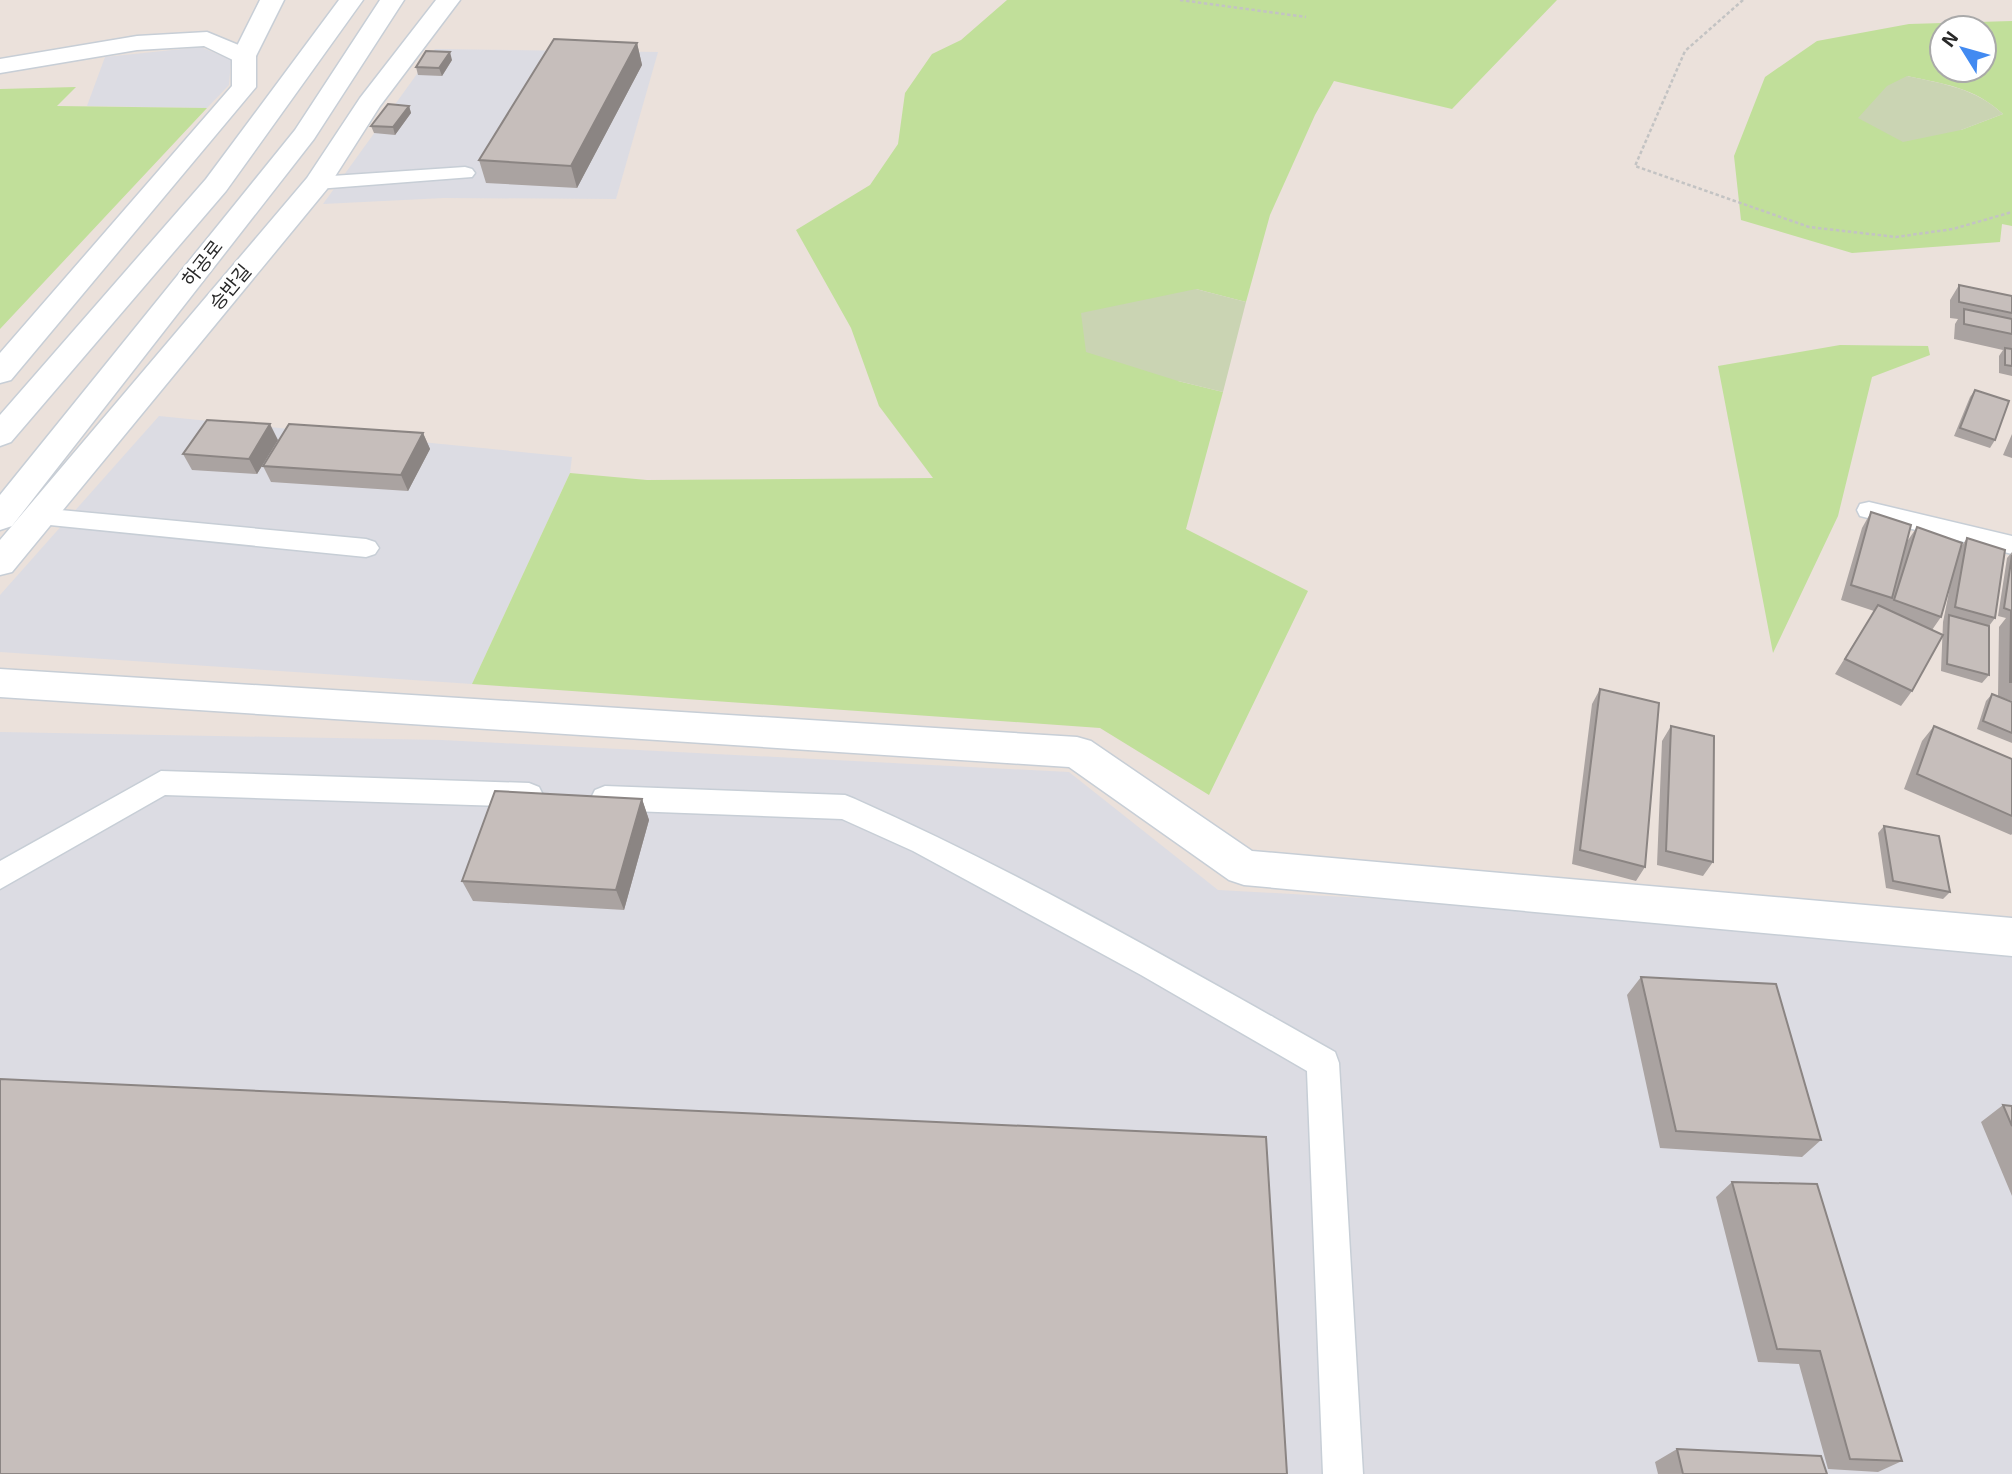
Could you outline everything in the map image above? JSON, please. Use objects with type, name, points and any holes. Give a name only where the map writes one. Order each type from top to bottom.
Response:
[{"type":"street","points":[[0,373],[244,87],[244,56],[272,0]]},
{"type":"street","name":"하공로","points":[[0,435],[216,185],[351,0]]},
{"type":"street","name":"하공로","points":[[0,518],[305,134],[392,0]]},
{"type":"street","name":"승반길","points":[[0,563],[317,183],[369,103],[448,0]]},
{"type":"street","points":[[0,66],[137,43],[207,39],[244,56]]},
{"type":"street","points":[[0,683],[1077,752],[1244,868],[2012,937]]},
{"type":"lane","points":[[317,183],[465,173]]},
{"type":"lane","points":[[1869,510],[2012,545]]},
{"type":"lane","points":[[39,517],[366,548]]},
{"type":"lane","points":[[0,876],[161,783],[845,807],[936,848],[1152,965],[1323,1063],[1343,1474]]},
{"type":"path","points":[[1180,0],[1306,17]]},
{"type":"path","points":[[1743,0],[1685,51],[1635,166],[1809,227],[1896,237],[1953,229],[2012,212]]},
{"type":"shaded area","points":[[201,47],[231,60],[229,85],[207,108],[87,106],[105,57]]},
{"type":"shaded area","points":[[435,49],[658,52],[616,199],[444,198],[323,204]]},
{"type":"shaded area","points":[[159,416],[572,457],[570,473],[472,684],[0,652],[0,595]]},
{"type":"shaded area","points":[[0,732],[442,740],[1069,772],[1218,890],[1926,929],[2012,937],[2012,1474],[0,1474]]},
{"type":"green space","points":[[1007,0],[1557,0],[1452,109],[1334,81],[1315,115],[1270,215],[1246,302],[1196,289],[1178,381],[1223,392],[1186,529],[1308,591],[1209,795],[1100,728],[472,684],[570,473],[647,480],[933,478],[879,406],[851,328],[796,230],[870,185],[898,144],[905,93],[932,54],[961,40]]},
{"type":"green space","points":[[1998,21],[2012,21],[2012,226],[2002,224],[2000,242],[1852,253],[1741,220],[1734,156],[1765,77],[1817,41],[1909,24],[1928,23],[1928,80],[1907,76],[1961,130],[2003,114],[1970,92],[1946,84],[1998,84]]},
{"type":"green space","points":[[1907,76],[1928,81],[1928,84],[1946,85],[1981,98],[2003,114],[1961,130],[1903,142],[1858,118],[1887,86]]},
{"type":"green space","points":[[76,87],[57,106],[207,108],[0,329],[0,89]]},
{"type":"green space","points":[[1196,289],[1246,302],[1223,392],[1086,352],[1081,313]]},
{"type":"green space","points":[[1840,345],[1928,346],[1930,355],[1872,377],[1838,516],[1773,653],[1718,366]]},
{"type":"building","points":[[554,39],[637,43],[571,166],[479,160]]},
{"type":"building","points":[[426,51],[450,52],[439,68],[416,67]]},
{"type":"building","points":[[388,104],[409,106],[393,127],[371,126]]},
{"type":"building","points":[[1959,285],[2012,296],[2012,313],[1959,302]]},
{"type":"building","points":[[1964,309],[2012,319],[2012,334],[1964,324]]},
{"type":"building","points":[[2005,348],[2012,349],[2012,366],[2005,365]]},
{"type":"building","points":[[1975,390],[2009,401],[1995,440],[1960,428]]},
{"type":"building","points":[[207,420],[270,424],[249,459],[183,454]]},
{"type":"building","points":[[289,424],[423,433],[401,475],[263,466]]},
{"type":"building","points":[[1871,512],[1911,525],[1892,598],[1851,585]]},
{"type":"building","points":[[1917,527],[1962,543],[1941,617],[1894,600]]},
{"type":"building","points":[[1967,538],[2005,550],[1995,618],[1955,607]]},
{"type":"building","points":[[2012,555],[2012,611],[2004,608]]},
{"type":"building","points":[[1878,605],[1943,635],[1912,691],[1845,659]]},
{"type":"building","points":[[2011,612],[2012,682],[2010,682]]},
{"type":"building","points":[[1949,615],[1989,626],[1989,675],[1947,664]]},
{"type":"building","points":[[1600,689],[1659,703],[1645,867],[1580,850]]},
{"type":"building","points":[[1992,694],[2012,702],[2012,733],[1983,721]]},
{"type":"building","points":[[1671,726],[1714,736],[1713,862],[1666,851]]},
{"type":"building","points":[[1934,726],[2012,759],[2012,816],[1917,774]]},
{"type":"building","points":[[495,791],[642,799],[616,890],[462,881]]},
{"type":"building","points":[[1884,826],[1939,836],[1950,892],[1893,881]]},
{"type":"building","points":[[1641,977],[1776,984],[1821,1140],[1676,1131]]},
{"type":"building","points":[[0,1079],[1266,1137],[1287,1474],[0,1474]]},
{"type":"building","points":[[2003,1105],[2012,1106],[2012,1126]]},
{"type":"building","points":[[1732,1182],[1817,1184],[1902,1461],[1850,1459],[1820,1351],[1777,1349]]},
{"type":"building","points":[[1677,1449],[1821,1456],[1827,1474],[1683,1474]]}]
